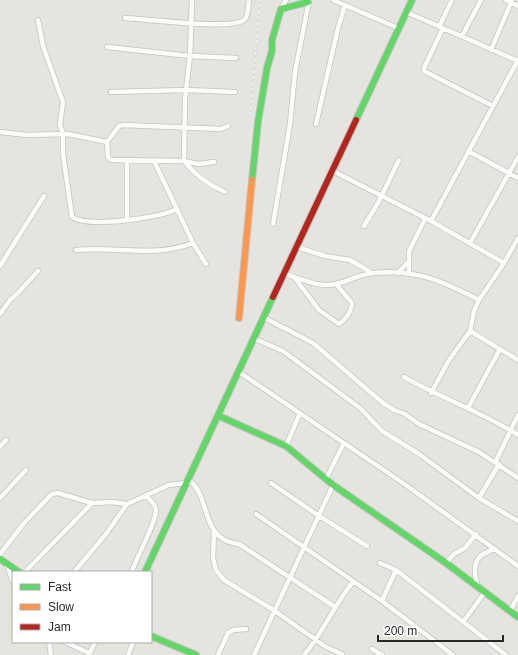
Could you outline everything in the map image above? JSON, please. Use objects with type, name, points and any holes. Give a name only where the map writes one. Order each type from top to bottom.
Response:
[{"type":"street","points":[[192,0],[190,56],[186,90],[184,161],[199,177],[214,188],[225,192]]},
{"type":"street","points":[[125,18],[192,24],[237,24],[244,20],[248,14],[249,0]]},
{"type":"street","points":[[239,318],[250,190],[255,163],[259,115],[267,68],[272,51],[272,40],[281,9],[286,0]]},
{"type":"street","points":[[333,0],[398,28]]},
{"type":"street","points":[[145,571],[240,372],[412,0]]},
{"type":"street","points":[[452,0],[424,71],[493,106]]},
{"type":"street","points":[[462,36],[482,0]]},
{"type":"street","points":[[274,224],[290,124],[295,72],[309,1],[281,9]]},
{"type":"street","points":[[491,50],[510,1],[518,6]]},
{"type":"street","points":[[316,124],[333,48],[345,5]]},
{"type":"street","points":[[406,12],[491,50],[518,60],[431,221]]},
{"type":"street","points":[[38,20],[43,46],[64,102],[60,116],[60,131],[63,134],[63,154],[72,217],[110,222],[155,216],[169,213],[177,209]]},
{"type":"street","points":[[107,47],[190,56],[236,58]]},
{"type":"street","points":[[111,92],[186,90],[235,92]]},
{"type":"street","points":[[214,162],[198,164],[184,161],[127,161],[109,159],[107,142],[119,126],[124,125],[221,129],[228,126]]},
{"type":"street","points":[[0,132],[27,135],[63,134],[107,142]]},
{"type":"street","points":[[468,151],[518,178]]},
{"type":"street","points":[[470,243],[518,157]]},
{"type":"street","points":[[364,226],[399,160]]},
{"type":"street","points":[[127,161],[127,219]]},
{"type":"street","points":[[154,161],[193,243],[206,264]]},
{"type":"street","points":[[333,171],[426,218],[504,263]]},
{"type":"street","points":[[0,266],[44,196]]},
{"type":"street","points":[[409,274],[411,246],[426,218]]},
{"type":"street","points":[[431,393],[449,360],[470,331],[474,311],[518,238]]},
{"type":"street","points":[[76,250],[96,248],[167,251],[193,243]]},
{"type":"street","points":[[297,247],[325,256],[350,260],[372,273]]},
{"type":"street","points":[[398,273],[409,261]]},
{"type":"street","points":[[0,314],[10,300],[38,271]]},
{"type":"street","points":[[285,274],[313,284],[326,285],[336,284],[354,277],[372,273],[409,274],[430,277],[480,300]]},
{"type":"street","points":[[294,277],[319,310],[339,324],[352,308],[352,304],[336,284]]},
{"type":"street","points":[[265,318],[313,343],[383,403],[394,410],[405,414],[418,424],[479,452],[498,463],[518,478]]},
{"type":"street","points":[[470,331],[518,360]]},
{"type":"street","points":[[255,339],[284,351],[360,408],[382,432],[418,454],[480,498],[518,521]]},
{"type":"street","points":[[468,408],[500,348]]},
{"type":"street","points":[[240,372],[476,534],[518,566]]},
{"type":"street","points":[[404,377],[431,393],[468,408],[518,435]]},
{"type":"street","points":[[286,446],[300,413]]},
{"type":"street","points":[[480,498],[498,463],[510,430],[518,415]]},
{"type":"street","points":[[219,416],[286,446],[333,485],[446,563],[518,617]]},
{"type":"street","points":[[0,446],[6,440]]},
{"type":"street","points":[[326,479],[344,443]]},
{"type":"street","points":[[0,498],[26,470]]},
{"type":"street","points":[[75,571],[106,534],[127,504],[146,494],[169,485],[188,481],[194,482],[200,494],[205,514],[214,530],[227,541],[239,544],[335,607]]},
{"type":"street","points":[[271,483],[319,516],[367,546]]},
{"type":"street","points":[[254,655],[333,485]]},
{"type":"street","points":[[0,554],[24,523],[52,494],[58,493],[92,503],[112,502],[127,504]]},
{"type":"street","points":[[132,571],[151,528],[156,510],[146,494]]},
{"type":"street","points":[[26,571],[92,503]]},
{"type":"street","points":[[256,514],[304,549],[382,601],[453,655]]},
{"type":"street","points":[[214,530],[213,558],[216,570],[224,580],[275,610],[316,640],[342,654]]},
{"type":"street","points":[[446,563],[454,554],[465,548],[476,534]]},
{"type":"street","points":[[478,587],[474,565],[483,553],[495,549]]},
{"type":"street","points":[[0,559],[18,571]]},
{"type":"street","points":[[6,563],[12,579]]},
{"type":"street","points":[[380,563],[396,570],[506,655]]},
{"type":"street","points":[[382,601],[396,570]]},
{"type":"street","points":[[304,655],[316,640],[335,607],[353,582]]},
{"type":"street","points":[[463,622],[485,592]]},
{"type":"street","points":[[510,611],[518,596]]},
{"type":"street","points":[[218,655],[228,633],[233,630],[246,628]]},
{"type":"street","points":[[152,636],[196,655]]},
{"type":"street","points":[[49,643],[51,655]]},
{"type":"street","points":[[67,643],[89,654],[94,643]]},
{"type":"street","points":[[128,655],[133,643]]},
{"type":"street","points":[[372,649],[382,655]]},
{"type":"railway","points":[[250,115],[260,0]]},
{"type":"traffic: fast","points":[[356,120],[412,0]]},
{"type":"traffic: fast","points":[[252,180],[258,122],[267,68],[272,51],[272,40],[281,9],[308,2]]},
{"type":"traffic: fast","points":[[145,571],[273,297]]},
{"type":"traffic: fast","points":[[219,416],[286,446],[333,485],[446,563],[518,617]]},
{"type":"traffic: fast","points":[[0,559],[18,571]]},
{"type":"traffic: fast","points":[[152,636],[196,655]]},
{"type":"traffic: slow","points":[[239,318],[252,180]]},
{"type":"traffic: jam","points":[[273,297],[356,120]]}]
